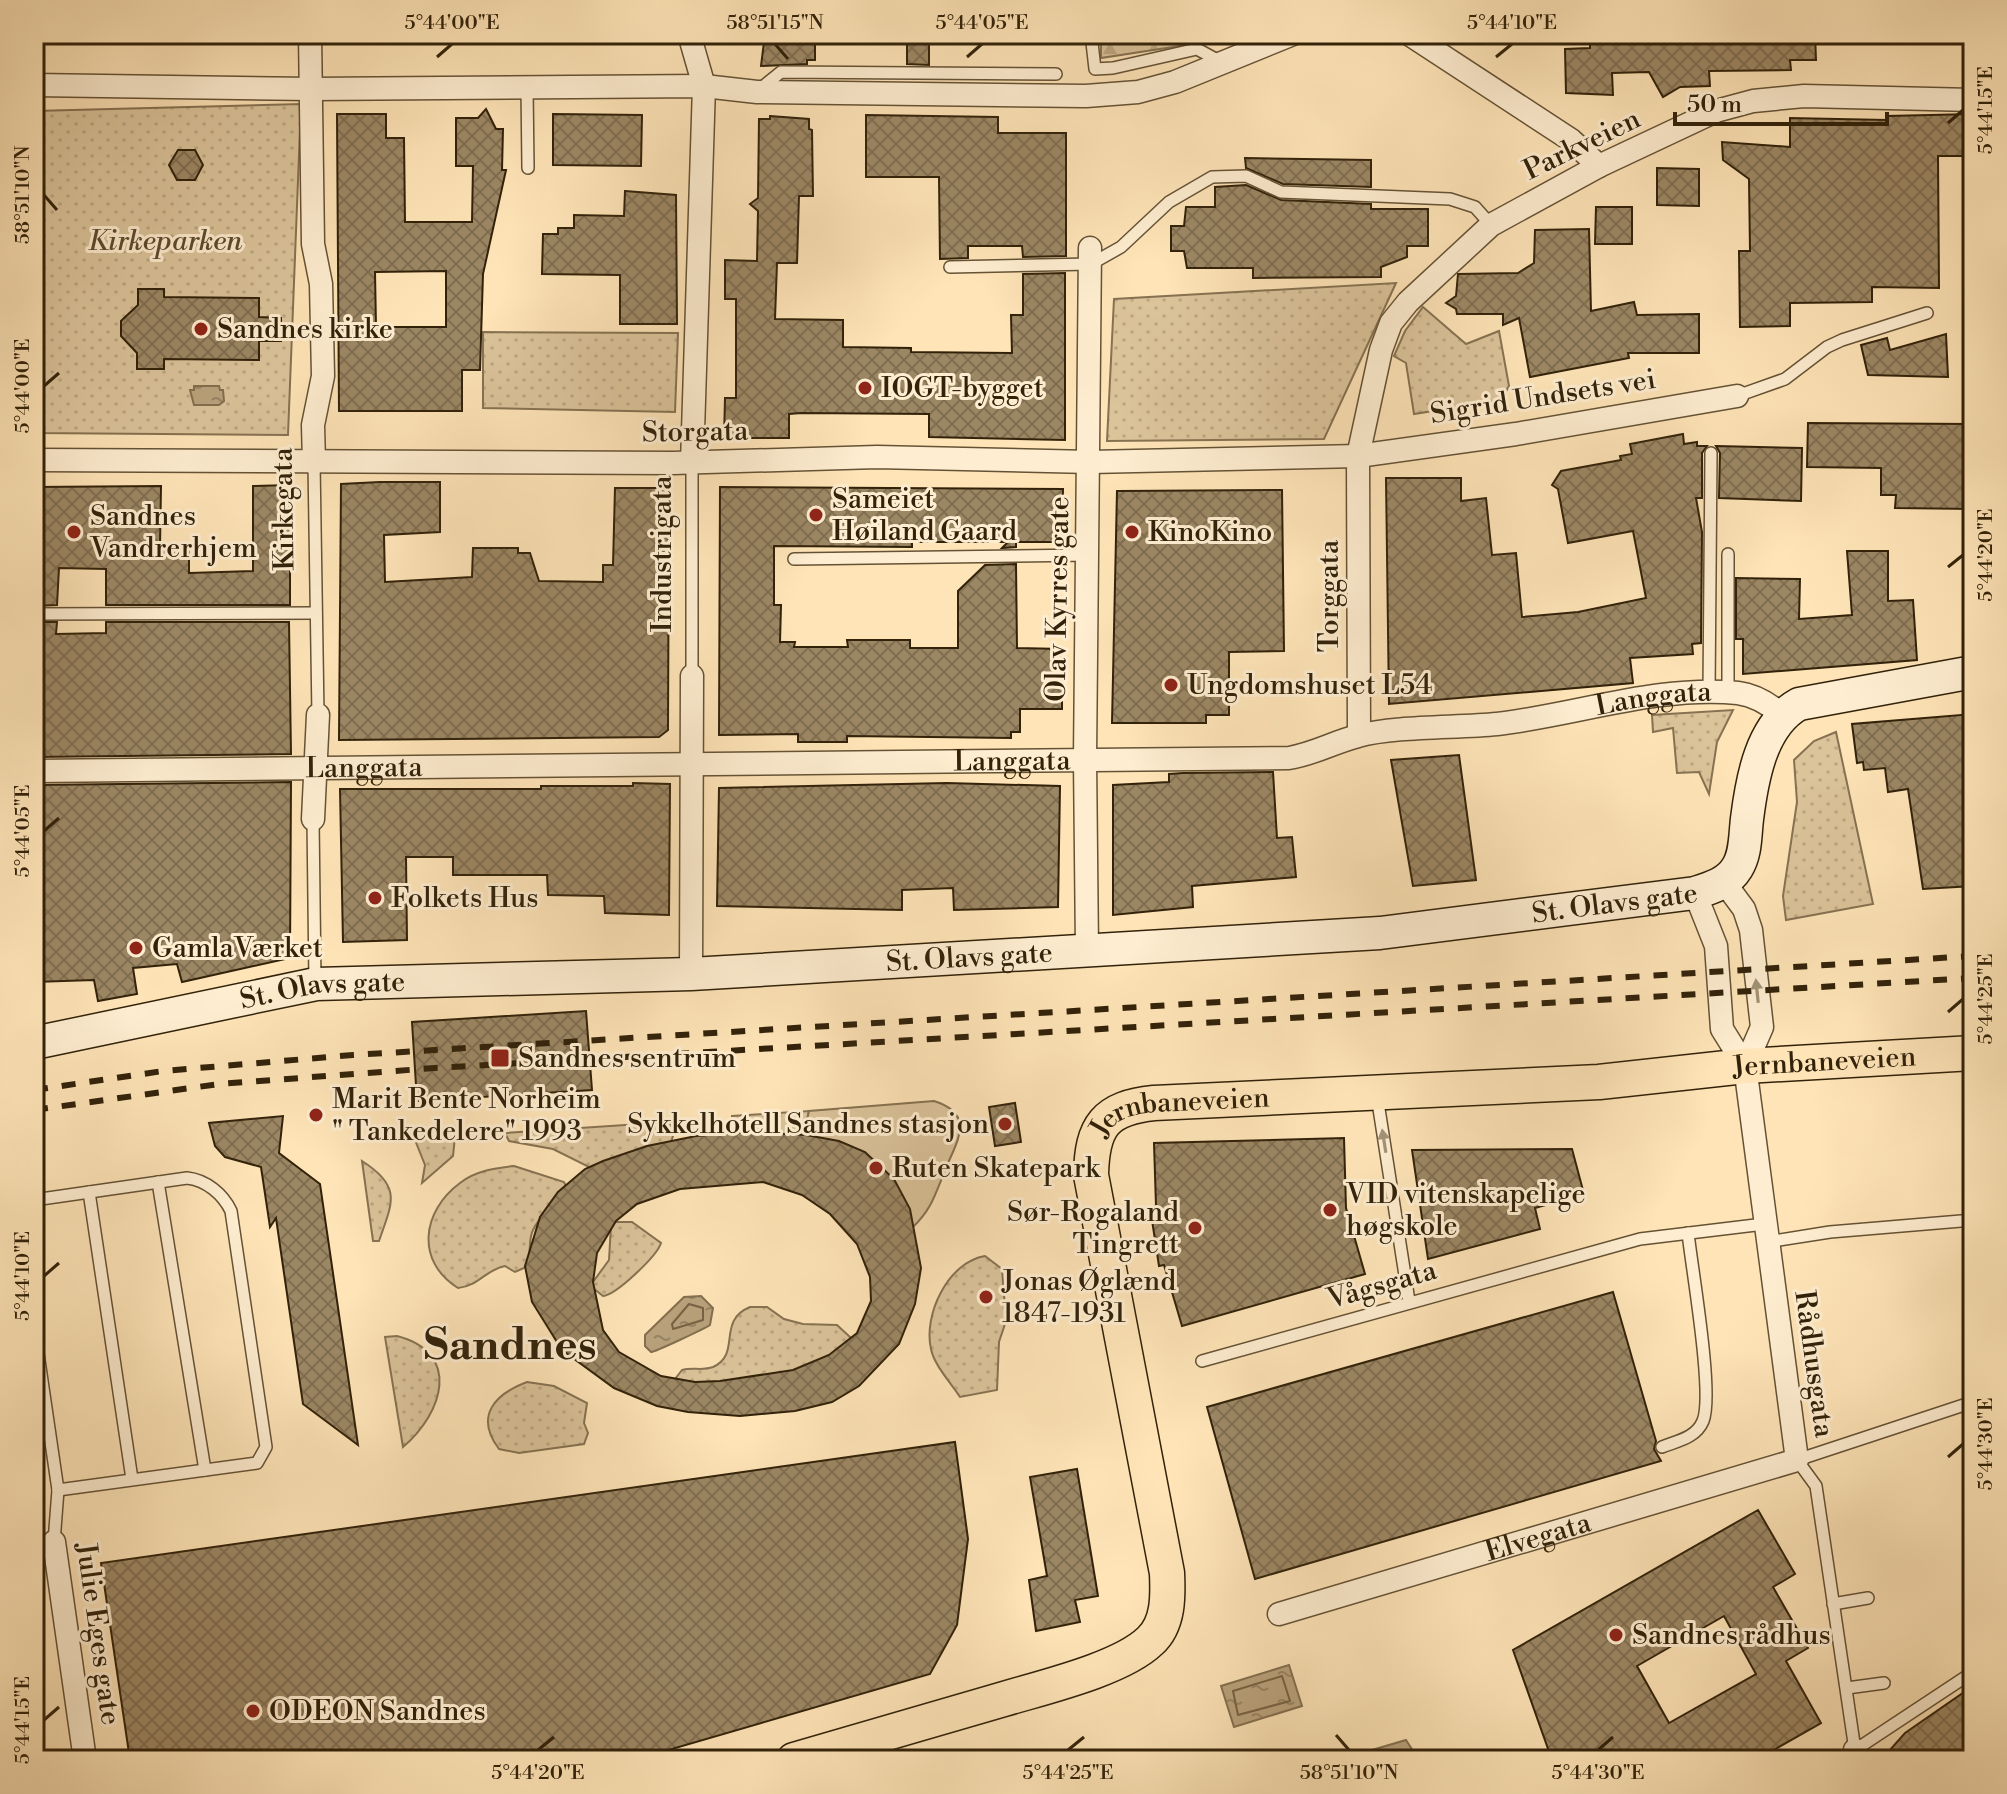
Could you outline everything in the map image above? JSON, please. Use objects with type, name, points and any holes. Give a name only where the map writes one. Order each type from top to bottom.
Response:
[{"type":"main road","name":"Jernbaneveien","points":[[794,1760],[1066,1681],[1137,1651],[1153,1639],[1163,1620],[1169,1601],[1167,1573],[1091,1175],[1091,1153],[1102,1123],[1115,1112],[1154,1103],[1599,1082],[1745,1066],[1973,1053]]},
{"type":"street","name":"Kirkegata","points":[[310,34],[313,244],[321,284],[323,376],[313,425],[314,463]]},
{"type":"street","name":"Industrigata","points":[[689,34],[704,86],[692,463]]},
{"type":"street","points":[[34,85],[310,89],[704,86],[757,92],[1112,94],[1138,92],[1293,34]]},
{"type":"street","points":[[1409,34],[1571,140],[1599,166]]},
{"type":"street","name":"Parkveien","points":[[1358,456],[1391,323],[1408,302],[1491,225],[1599,166],[1716,111],[1753,101],[1804,96],[1973,100]]},
{"type":"street","name":"Olav Kyrres gate","points":[[1087,950],[1085,759],[1091,256]]},
{"type":"street","name":"Sigrid Undsets vei","points":[[1358,456],[1516,434],[1737,396]]},
{"type":"street","name":"Storgata","points":[[34,460],[692,463],[877,457],[1090,462],[1358,456]]},
{"type":"street","name":"Torggata","points":[[1358,456],[1359,735]]},
{"type":"street","points":[[1781,714],[1799,704],[1973,672]]},
{"type":"street","name":"Industrigata","points":[[691,974],[692,676]]},
{"type":"street","name":"Langgata","points":[[34,771],[1289,758],[1312,754],[1359,735],[1509,722],[1634,700],[1718,693],[1752,697],[1781,714]]},
{"type":"street","name":"St. Olavs gate","points":[[34,1043],[316,984],[691,974],[1380,933],[1710,887],[1737,868],[1743,854],[1751,789],[1769,736],[1781,714]]},
{"type":"street","name":"Kirkegata","points":[[313,819],[318,715]]},
{"type":"street","points":[[1710,887],[1722,1029],[1745,1066]]},
{"type":"street","points":[[1710,887],[1744,909],[1751,930],[1762,1027],[1745,1066]]},
{"type":"street","name":"Rådhusgata","points":[[1745,1066],[1797,1460]]},
{"type":"street","name":"Elvegata","points":[[1279,1614],[1797,1460]]},
{"type":"street","name":"Julie Eges gate","points":[[44,1543],[85,1760]]},
{"type":"lane","points":[[1091,34],[1095,69],[1197,49],[1221,63]]},
{"type":"lane","points":[[757,92],[781,72],[1056,74]]},
{"type":"lane","points":[[527,87],[528,168]]},
{"type":"lane","points":[[950,267],[1091,256],[1121,247],[1169,202],[1212,177],[1246,176],[1281,192],[1450,199],[1475,207],[1491,225]]},
{"type":"lane","points":[[1737,396],[1785,379],[1827,347],[1842,340],[1927,313]]},
{"type":"lane","points":[[1711,453],[1718,693]]},
{"type":"lane","name":"Kirkegata","points":[[314,463],[318,715]]},
{"type":"lane","name":"Industrigata","points":[[692,463],[692,676]]},
{"type":"lane","points":[[1718,693],[1728,554]]},
{"type":"lane","points":[[794,559],[1089,555]]},
{"type":"lane","points":[[34,614],[316,613]]},
{"type":"lane","name":"Kirkegata","points":[[313,819],[316,984]]},
{"type":"lane","points":[[1377,1094],[1409,1301]]},
{"type":"lane","points":[[34,1200],[187,1178],[204,1182],[227,1202],[234,1226],[266,1447],[257,1463],[58,1490]]},
{"type":"lane","points":[[158,1182],[205,1470]]},
{"type":"lane","points":[[89,1192],[132,1479]]},
{"type":"lane","name":"Vågsgata","points":[[1202,1361],[1640,1239],[1688,1233],[1844,1230],[1973,1220]]},
{"type":"lane","points":[[1662,1447],[1692,1436],[1703,1421],[1706,1386],[1688,1233]]},
{"type":"lane","name":"Julie Eges gate","points":[[34,1326],[58,1490],[44,1543]]},
{"type":"lane","points":[[1797,1460],[1973,1402]]},
{"type":"lane","name":"Rådhusgata","points":[[1797,1460],[1816,1486],[1856,1755]]},
{"type":"lane","points":[[1833,1604],[1868,1598]]},
{"type":"lane","points":[[1856,1755],[1973,1672]]},
{"type":"lane","points":[[1847,1688],[1884,1683]]},
{"type":"green space","points":[[1101,34],[1219,34],[1186,45],[1101,58]]},
{"type":"green space","name":"Kirkeparken","points":[[301,104],[288,435],[34,433],[34,111]]},
{"type":"green space","points":[[1396,283],[1324,439],[1107,441],[1114,299]]},
{"type":"green space","points":[[1423,307],[1466,344],[1499,331],[1509,386],[1501,400],[1414,414],[1406,363],[1394,356],[1405,331]]},
{"type":"green space","points":[[483,332],[678,333],[675,412],[483,408]]},
{"type":"green space","points":[[1733,710],[1717,742],[1709,794],[1699,772],[1677,773],[1673,728],[1653,732],[1652,715]]},
{"type":"green space","points":[[1836,732],[1873,904],[1786,920],[1783,896],[1797,802],[1794,760],[1814,741]]},
{"type":"green space","name":"Ruten Skatepark","points":[[934,1101],[956,1114],[960,1132],[932,1202],[913,1227],[802,1142],[809,1111]]},
{"type":"green space","points":[[809,1111],[802,1142],[729,1138],[732,1116]]},
{"type":"green space","points":[[670,1122],[673,1136],[670,1145],[593,1169],[553,1149],[509,1141],[505,1133]]},
{"type":"green space","points":[[455,1137],[453,1156],[422,1183],[425,1165],[415,1140]]},
{"type":"green space","points":[[362,1161],[384,1179],[391,1196],[379,1241],[373,1241]]},
{"type":"green space","points":[[514,1166],[564,1182],[569,1192],[536,1225],[524,1268],[515,1272],[505,1266],[498,1268],[458,1288],[444,1277],[435,1264],[430,1250],[431,1221],[447,1194],[466,1179],[486,1171]]},
{"type":"green space","points":[[632,1222],[661,1243],[635,1274],[603,1296],[593,1288],[593,1282],[609,1260],[611,1225]]},
{"type":"green space","points":[[985,1256],[1002,1269],[1006,1321],[999,1342],[997,1390],[960,1397],[933,1355],[931,1321],[941,1292],[950,1279],[972,1260]]},
{"type":"green space","points":[[750,1307],[767,1307],[784,1319],[803,1324],[837,1325],[850,1337],[851,1347],[768,1396],[675,1379],[682,1370],[709,1368],[722,1361],[734,1320]]},
{"type":"green space","points":[[397,1336],[418,1344],[431,1356],[438,1370],[439,1385],[428,1418],[403,1447],[385,1337]]},
{"type":"green space","points":[[527,1382],[554,1386],[587,1403],[584,1423],[588,1433],[584,1444],[519,1453],[499,1449],[488,1426],[488,1416],[497,1400]]},
{"type":"water","points":[[194,386],[219,386],[223,390],[224,401],[219,405],[194,405],[190,390],[194,390]]},
{"type":"water","points":[[701,1296],[713,1308],[710,1325],[651,1352],[645,1346],[645,1335],[684,1297]]},
{"type":"water","points":[[1289,1665],[1302,1706],[1234,1727],[1221,1686]]},
{"type":"water","points":[[1406,1740],[1419,1760],[1338,1760]]},
{"type":"building","points":[[765,34],[815,34],[815,60],[807,60],[807,64],[761,66]]},
{"type":"building","points":[[907,34],[929,34],[929,65],[907,64]]},
{"type":"building","points":[[1611,34],[1815,34],[1816,60],[1790,60],[1791,70],[1709,71],[1710,86],[1680,87],[1663,97],[1649,72],[1612,73],[1613,95],[1566,93],[1565,49],[1590,48],[1590,42],[1611,41]]},
{"type":"building","points":[[486,109],[496,129],[503,129],[502,170],[506,170],[483,274],[480,370],[462,370],[462,411],[339,411],[337,114],[386,114],[386,138],[404,138],[405,222],[472,222],[473,166],[456,166],[456,118],[478,118]],"holes":[[[446,271],[446,327],[376,327],[375,272]]]},
{"type":"building","points":[[553,114],[642,115],[641,166],[553,165]]},
{"type":"building","points":[[1973,114],[1973,156],[1938,156],[1939,288],[1872,287],[1872,302],[1790,303],[1790,326],[1740,327],[1739,251],[1750,251],[1749,179],[1723,160],[1722,142],[1790,147],[1790,118],[1887,120],[1887,116]]},
{"type":"building","points":[[866,115],[998,117],[998,133],[1066,133],[1066,256],[1023,257],[1022,246],[968,246],[968,258],[940,259],[939,177],[866,177]]},
{"type":"building","points":[[770,116],[809,119],[809,129],[812,130],[813,196],[799,196],[797,263],[777,263],[775,319],[843,320],[843,347],[911,348],[911,352],[1012,353],[1011,315],[1023,315],[1023,274],[1065,273],[1065,440],[929,437],[929,414],[801,413],[789,414],[789,438],[724,438],[725,398],[736,398],[736,299],[725,299],[725,260],[757,261],[758,211],[750,204],[758,198],[759,119],[770,119]]},
{"type":"building","points":[[178,150],[195,150],[203,165],[195,180],[177,180],[169,165]]},
{"type":"building","points":[[1245,158],[1371,160],[1371,187],[1283,184],[1246,168]]},
{"type":"building","points":[[1657,168],[1699,169],[1699,206],[1657,205]]},
{"type":"building","points":[[1246,185],[1281,200],[1371,204],[1371,209],[1428,209],[1428,246],[1407,246],[1407,257],[1381,267],[1381,277],[1253,278],[1253,268],[1187,268],[1184,251],[1171,251],[1171,226],[1184,226],[1186,207],[1215,207],[1215,187]]},
{"type":"building","points":[[625,191],[676,195],[677,324],[620,324],[620,275],[542,274],[543,234],[558,234],[558,228],[574,228],[574,215],[624,216]]},
{"type":"building","points":[[1596,207],[1632,207],[1632,244],[1595,244]]},
{"type":"building","points":[[1589,229],[1591,311],[1634,302],[1637,315],[1699,314],[1699,353],[1628,353],[1629,358],[1530,377],[1519,318],[1503,325],[1503,314],[1457,314],[1456,309],[1446,303],[1456,296],[1458,274],[1518,273],[1534,263],[1535,230]]},
{"type":"building","name":"Sandnes kirke","points":[[138,289],[164,289],[164,297],[259,298],[259,317],[281,318],[281,341],[259,341],[259,360],[164,359],[164,369],[137,369],[137,353],[121,336],[121,321],[138,305]]},
{"type":"building","points":[[1946,334],[1948,377],[1868,375],[1861,345],[1887,338],[1890,350]]},
{"type":"building","points":[[1808,423],[1973,424],[1973,509],[1895,508],[1896,495],[1881,495],[1881,468],[1807,467]]},
{"type":"building","points":[[1683,434],[1684,444],[1697,442],[1697,446],[1707,446],[1702,453],[1702,498],[1696,498],[1702,532],[1701,643],[1692,644],[1693,654],[1630,658],[1633,683],[1389,704],[1386,478],[1461,478],[1461,501],[1486,498],[1492,555],[1516,553],[1522,617],[1578,612],[1646,598],[1633,531],[1568,543],[1558,489],[1552,485],[1561,471],[1621,460],[1620,456],[1632,454],[1630,444]]},
{"type":"building","points":[[1716,446],[1802,448],[1801,501],[1719,498],[1720,453]]},
{"type":"building","points":[[440,482],[440,532],[384,535],[385,582],[472,577],[473,548],[518,548],[518,553],[530,553],[539,581],[603,582],[603,565],[613,565],[615,488],[669,488],[668,730],[659,737],[339,740],[341,484]]},
{"type":"building","points":[[290,485],[290,605],[106,605],[106,569],[59,568],[57,605],[34,606],[34,487],[161,486],[160,547],[189,547],[189,573],[253,571],[253,486]]},
{"type":"building","points":[[720,487],[1063,489],[1062,542],[1016,542],[1016,547],[1002,548],[1008,542],[912,542],[912,547],[774,546],[774,605],[781,605],[780,642],[795,642],[794,647],[848,647],[847,640],[910,640],[910,648],[958,648],[958,591],[985,565],[1016,564],[1017,648],[1062,649],[1062,709],[1020,709],[1020,732],[1011,732],[1011,738],[847,736],[847,742],[798,742],[798,734],[719,735]]},
{"type":"building","points":[[1282,490],[1284,651],[1229,652],[1229,715],[1206,715],[1206,723],[1112,723],[1117,491]]},
{"type":"building","points":[[1847,551],[1888,551],[1888,601],[1913,600],[1917,660],[1743,674],[1743,639],[1736,639],[1736,578],[1800,579],[1799,619],[1852,615]]},
{"type":"building","points":[[34,622],[57,622],[56,634],[106,633],[106,622],[289,622],[291,754],[34,757]]},
{"type":"building","points":[[1973,714],[1973,886],[1923,889],[1908,789],[1888,792],[1885,768],[1864,770],[1863,762],[1857,763],[1852,724]]},
{"type":"building","points":[[1459,755],[1476,880],[1413,886],[1391,760]]},
{"type":"building","points":[[1273,772],[1277,838],[1292,837],[1296,877],[1192,886],[1193,907],[1113,915],[1113,785],[1169,782],[1169,774]]},
{"type":"building","points":[[291,782],[290,958],[182,982],[177,964],[133,968],[137,994],[98,1001],[94,980],[34,982],[34,785]]},
{"type":"building","points":[[633,783],[670,784],[669,915],[605,913],[604,896],[548,895],[547,875],[453,875],[453,857],[406,857],[407,940],[343,942],[340,789],[541,789],[541,786],[633,786]]},
{"type":"building","points":[[947,783],[1060,786],[1058,907],[954,910],[953,888],[902,890],[902,910],[717,906],[719,788]]},
{"type":"building","points":[[586,1011],[592,1090],[417,1101],[412,1022]]},
{"type":"building","name":"Sykkelhotell Sandnes stasjon","points":[[1015,1103],[1021,1142],[995,1146],[989,1107]]},
{"type":"building","points":[[283,1116],[279,1153],[320,1184],[358,1445],[303,1404],[276,1218],[270,1227],[261,1167],[225,1157],[215,1146],[209,1123]]},
{"type":"building","points":[[746,1132],[806,1135],[839,1141],[865,1152],[894,1179],[910,1209],[921,1268],[915,1304],[899,1344],[859,1386],[832,1402],[795,1411],[740,1416],[657,1406],[614,1388],[562,1350],[532,1302],[525,1266],[540,1217],[558,1192],[585,1169],[603,1161],[647,1146],[696,1136]],"holes":[[[763,1182],[802,1195],[830,1214],[857,1244],[870,1277],[871,1301],[857,1333],[829,1355],[793,1370],[720,1381],[695,1382],[661,1376],[619,1352],[603,1330],[593,1282],[597,1253],[616,1221],[637,1204],[680,1189]]]},
{"type":"building","points":[[1344,1138],[1346,1208],[1365,1274],[1182,1326],[1164,1265],[1159,1266],[1150,1207],[1156,1206],[1154,1143]]},
{"type":"building","points":[[1572,1149],[1584,1194],[1535,1208],[1540,1229],[1428,1259],[1412,1150]]},
{"type":"building","points":[[1613,1292],[1656,1441],[1654,1449],[1661,1461],[1255,1579],[1207,1407]]},
{"type":"building","points":[[955,1442],[968,1539],[957,1625],[930,1674],[634,1760],[130,1760],[101,1563]]},
{"type":"building","points":[[1077,1469],[1098,1596],[1075,1600],[1080,1622],[1036,1631],[1029,1580],[1047,1576],[1030,1477]]},
{"type":"building","name":"Sandnes rådhus","points":[[1758,1510],[1795,1574],[1773,1587],[1808,1648],[1786,1661],[1821,1723],[1756,1760],[1552,1760],[1513,1650]],"holes":[[[1724,1616],[1756,1674],[1669,1723],[1637,1666]]]},
{"type":"building","points":[[1973,1686],[1973,1760],[1881,1760],[1905,1733]]},
{"type":"railway","points":[[34,1090],[163,1071],[353,1055],[1973,956]]},
{"type":"railway","points":[[34,1110],[219,1084],[435,1068],[1973,978]]},
{"type":"place","name":"Sandnes kirke","points":[[201,329]]},
{"type":"place","name":"IOGT-bygget","points":[[865,388]]},
{"type":"place","name":"Sameiet Høiland Gaard","points":[[816,515]]},
{"type":"place","name":"Sandnes Vandrerhjem","points":[[74,532]]},
{"type":"place","name":"KinoKino","points":[[1132,532]]},
{"type":"place","name":"Ungdomshuset L54","points":[[1171,685]]},
{"type":"place","name":"Folkets Hus","points":[[375,898]]},
{"type":"place","name":"GamlaVærket","points":[[136,948]]},
{"type":"place","name":"Sandnes sentrum","points":[[500,1058]]},
{"type":"place","name":"Marit Bente Norheim \" Tankedelere\" 1993","points":[[316,1115]]},
{"type":"place","name":"Sykkelhotell Sandnes stasjon","points":[[1005,1124]]},
{"type":"place","name":"Ruten Skatepark","points":[[876,1168]]},
{"type":"place","name":"VID vitenskapelige høgskole","points":[[1330,1210]]},
{"type":"place","name":"Sør-Rogaland Tingrett","points":[[1195,1228]]},
{"type":"place","name":"Jonas Øglænd 1847-1931","points":[[986,1297]]},
{"type":"place","name":"Sandnes rådhus","points":[[1616,1635]]},
{"type":"place","name":"ODEON Sandnes","points":[[253,1711]]},
{"type":"district","name":"Sandnes","points":[[510,1345]]}]
